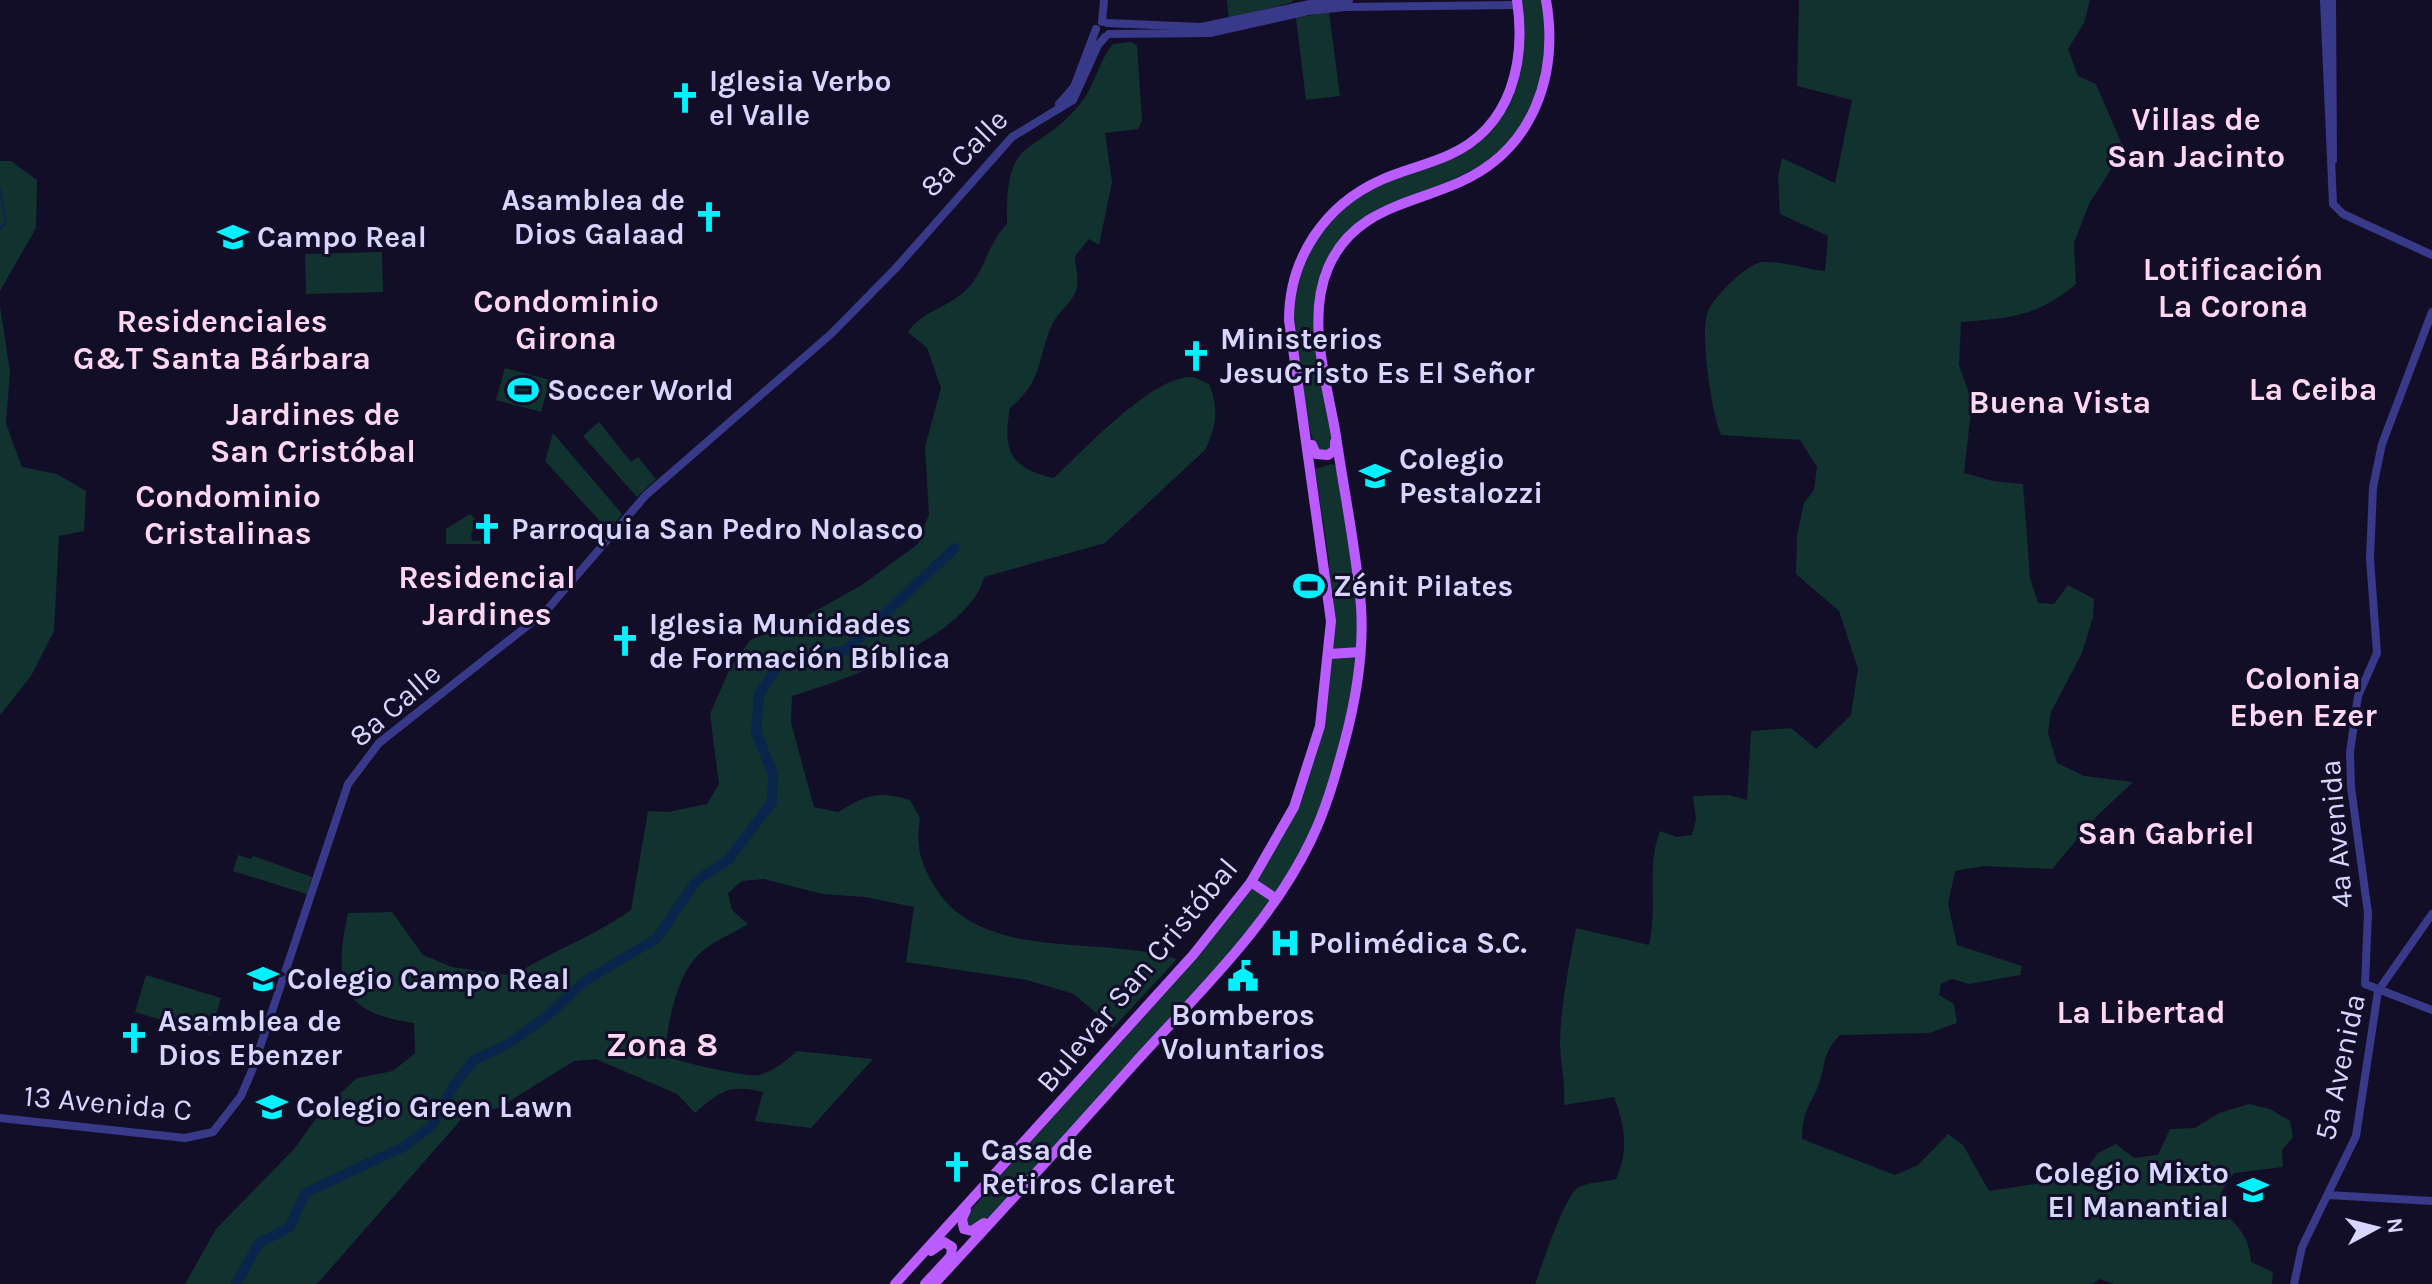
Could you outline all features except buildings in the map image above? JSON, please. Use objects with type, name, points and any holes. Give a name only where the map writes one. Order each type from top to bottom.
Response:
[{"type":"main road","name":"Bulevar San Cristóbal","points":[[934,1284],[1234,953],[1307,849],[1328,798],[1354,702],[1360,652],[1361,606],[1319,330],[1320,292],[1330,264],[1345,240],[1370,217],[1465,180],[1508,147],[1532,115],[1546,81],[1551,36],[1546,0]]},
{"type":"main road","name":"Bulevar San Cristóbal","points":[[898,1284],[1193,955],[1251,882],[1285,826],[1310,765],[1320,726],[1330,654],[1331,604],[1289,310],[1296,273],[1307,246],[1324,221],[1358,192],[1452,154],[1492,121],[1510,93],[1520,62],[1517,2]]},
{"type":"main road","points":[[1303,408],[1313,451],[1323,456],[1333,453],[1336,437]]},
{"type":"main road","points":[[1311,469],[1332,461],[1340,466]]},
{"type":"main road","points":[[1330,654],[1360,652]]},
{"type":"main road","points":[[1251,882],[1275,898]]},
{"type":"main road","points":[[1018,1147],[964,1213],[964,1229],[972,1231],[988,1220],[1040,1169]]},
{"type":"main road","points":[[898,1284],[936,1246],[949,1243],[951,1256],[925,1284]]},
{"type":"street","points":[[1057,107],[1074,87],[1101,25],[1104,0]]},
{"type":"street","points":[[1101,25],[1201,27],[1310,4],[1349,0]]},
{"type":"street","points":[[2324,0],[2333,204],[2343,214],[2432,255]]},
{"type":"street","points":[[2331,168],[2335,146],[2332,0]]},
{"type":"street","points":[[1101,25],[1107,35],[1188,36],[1308,11],[1456,2],[1517,2]]},
{"type":"street","name":"8a Calle","points":[[213,1132],[241,1096],[253,1068],[348,784],[370,752],[546,611],[646,495],[831,334],[887,274],[1006,135],[1073,100],[1098,45],[1107,35]]},
{"type":"street","name":"4a Avenida","points":[[2378,991],[2365,984],[2368,913],[2351,787],[2350,752],[2358,696],[2377,653],[2370,559],[2373,487],[2382,444],[2432,312]]},
{"type":"street","name":"5a Avenida","points":[[2294,1284],[2302,1247],[2358,1129],[2378,991],[2432,914]]},
{"type":"street","points":[[2378,991],[2389,992],[2432,1010]]},
{"type":"street","name":"13 Avenida C","points":[[0,1118],[185,1138],[213,1132]]},
{"type":"street","points":[[2328,1195],[2432,1201]]},
{"type":"green space","points":[[1227,0],[1292,0],[1293,2],[1229,19]]},
{"type":"green space","points":[[1519,0],[1542,0],[1547,39],[1538,89],[1527,117],[1506,145],[1480,166],[1352,229],[1318,291],[1332,444],[1331,449],[1323,452],[1315,448],[1305,410],[1292,319],[1297,276],[1314,238],[1362,192],[1471,145],[1516,83],[1523,47]]},
{"type":"green space","points":[[1799,0],[2090,0],[2084,23],[2068,49],[2078,76],[2096,84],[2124,149],[2089,204],[2074,243],[2076,284],[2048,303],[2022,314],[1961,322],[1959,365],[1972,402],[1964,473],[1993,481],[2023,484],[2030,578],[2038,603],[2054,604],[2068,585],[2094,599],[2093,617],[2082,653],[2051,712],[2048,733],[2057,763],[2084,776],[2133,782],[2097,816],[2052,869],[1984,866],[1955,871],[1948,904],[1957,945],[2022,966],[2020,975],[1969,984],[1952,979],[1941,984],[1939,995],[1954,1004],[1957,1023],[1929,1033],[1840,1035],[1827,1054],[1805,1116],[1802,1139],[1895,1175],[1918,1165],[1948,1134],[1963,1145],[1989,1191],[2080,1177],[2098,1153],[2116,1144],[2134,1158],[2158,1155],[2170,1129],[2195,1128],[2219,1113],[2249,1104],[2270,1109],[2290,1121],[2293,1137],[2282,1150],[2283,1167],[2234,1173],[2221,1192],[2223,1212],[2243,1234],[2251,1262],[2273,1272],[2272,1284],[2114,1284],[2100,1279],[2092,1284],[1535,1284],[1573,1193],[1583,1185],[1616,1179],[1623,1158],[1623,1128],[1614,1097],[1564,1105],[1561,1027],[1576,928],[1649,945],[1654,859],[1660,831],[1677,837],[1692,835],[1696,819],[1693,796],[1729,795],[1747,800],[1751,731],[1791,728],[1816,749],[1851,715],[1858,669],[1839,611],[1796,574],[1797,535],[1804,503],[1814,490],[1817,467],[1800,440],[1721,435],[1706,354],[1708,311],[1724,290],[1748,268],[1771,262],[1825,271],[1828,236],[1780,214],[1778,177],[1782,158],[1835,183],[1852,100],[1797,86]]},
{"type":"green space","points":[[1329,12],[1340,96],[1306,100],[1296,18]]},
{"type":"green space","points":[[1131,42],[1137,45],[1142,121],[1138,129],[1105,133],[1112,182],[1099,245],[1089,239],[1075,256],[1077,288],[1052,325],[1034,379],[1010,408],[1007,436],[1013,456],[1019,463],[1054,478],[1139,401],[1158,388],[1192,377],[1209,384],[1214,401],[1214,425],[1205,450],[1105,543],[984,577],[974,599],[955,619],[931,637],[873,667],[792,696],[791,723],[814,807],[838,812],[864,798],[880,795],[910,800],[920,818],[920,851],[932,882],[952,908],[979,926],[1043,942],[1147,952],[1177,959],[1113,1028],[1074,994],[1027,980],[906,962],[914,907],[865,897],[822,894],[764,879],[742,881],[728,893],[732,910],[748,924],[709,946],[689,967],[676,996],[664,1056],[752,1075],[775,1068],[797,1051],[873,1059],[811,1128],[755,1121],[763,1092],[741,1089],[726,1091],[695,1113],[677,1094],[596,1059],[574,1061],[499,1108],[466,1114],[317,1284],[185,1284],[216,1229],[294,1149],[323,1109],[357,1078],[393,1071],[415,1053],[414,1023],[370,1011],[357,1002],[348,990],[342,958],[348,913],[392,912],[423,955],[452,967],[513,976],[617,920],[631,910],[648,811],[668,812],[707,804],[719,784],[710,714],[730,668],[750,640],[792,624],[862,585],[918,544],[929,514],[925,447],[941,388],[927,348],[908,332],[974,281],[1007,224],[1011,173],[1017,159],[1080,104],[1113,44]]},
{"type":"green space","points":[[0,161],[11,161],[37,180],[36,228],[0,291]]},
{"type":"green space","points":[[382,252],[383,292],[306,294],[305,254]]},
{"type":"green space","points":[[0,306],[10,372],[6,424],[22,467],[57,474],[86,491],[84,531],[59,536],[54,631],[31,676],[0,715]]},
{"type":"green space","name":"Soccer World","points":[[505,368],[550,380],[541,412],[496,400]]},
{"type":"green space","points":[[599,422],[631,462],[638,457],[656,479],[637,497],[583,436]]},
{"type":"green space","points":[[553,433],[622,514],[609,531],[545,461]]},
{"type":"green space","points":[[1332,464],[1338,467],[1357,594],[1358,650],[1332,652],[1329,561],[1315,469]]},
{"type":"green space","points":[[470,514],[478,522],[471,534],[472,541],[486,540],[485,544],[446,544],[446,529]]},
{"type":"green space","points":[[1358,654],[1348,718],[1331,780],[1307,839],[1275,895],[1254,881],[1297,806],[1332,656]]},
{"type":"green space","points":[[238,855],[251,859],[253,856],[312,877],[307,894],[233,871]]},
{"type":"green space","points":[[1252,884],[1272,898],[1237,945],[1004,1202],[976,1230],[961,1222]]},
{"type":"green space","points":[[146,975],[221,998],[210,1035],[135,1012]]},
{"type":"waterway","points":[[0,189],[6,223],[0,229]]},
{"type":"waterway","points":[[236,1284],[259,1243],[290,1227],[305,1193],[403,1147],[432,1126],[454,1085],[474,1060],[508,1044],[547,1016],[585,981],[657,938],[696,881],[728,860],[772,802],[773,774],[756,732],[759,695],[782,659],[845,651],[955,548]]},
{"type":"place","name":"Iglesia Verbo el Valle","points":[[685,98]]},
{"type":"place","name":"Asamblea de Dios Galaad","points":[[709,217]]},
{"type":"place","name":"Campo Real","points":[[233,237]]},
{"type":"place","name":"Ministerios JesuCristo Es El Señor","points":[[1196,356]]},
{"type":"place","name":"Soccer World","points":[[523,390]]},
{"type":"place","name":"Colegio Pestalozzi","points":[[1375,476]]},
{"type":"place","name":"Parroquia San Pedro Nolasco","points":[[487,529]]},
{"type":"place","name":"Zénit Pilates","points":[[1309,586]]},
{"type":"place","name":"Iglesia Munidades de Formación Bíblica","points":[[625,641]]},
{"type":"place","name":"Polimédica S.C.","points":[[1285,943]]},
{"type":"place","name":"Bomberos Voluntarios","points":[[1243,976]]},
{"type":"place","name":"Colegio Campo Real","points":[[263,979]]},
{"type":"place","name":"Asamblea de Dios Ebenzer","points":[[134,1038]]},
{"type":"place","name":"Colegio Green Lawn","points":[[272,1107]]},
{"type":"place","name":"Casa de Retiros Claret","points":[[957,1167]]},
{"type":"place","name":"Colegio Mixto El Manantial","points":[[2253,1190]]},
{"type":"district","name":"Villas de San Jacinto","points":[[2196,138]]},
{"type":"district","name":"Lotificación La Corona","points":[[2233,288]]},
{"type":"district","name":"Condominio Girona","points":[[566,320]]},
{"type":"district","name":"Residenciales G&T Santa Bárbara","points":[[222,340]]},
{"type":"district","name":"La Ceiba","points":[[2313,389]]},
{"type":"district","name":"Buena Vista","points":[[2060,402]]},
{"type":"district","name":"Jardines de San Cristóbal","points":[[313,432]]},
{"type":"district","name":"Condominio Cristalinas","points":[[228,514]]},
{"type":"district","name":"Residencial Jardines","points":[[487,596]]},
{"type":"district","name":"Colonia Eben Ezer","points":[[2303,696]]},
{"type":"district","name":"San Gabriel","points":[[2166,833]]},
{"type":"district","name":"La Libertad","points":[[2141,1012]]},
{"type":"district","name":"Zona 8","points":[[662,1044]]}]
